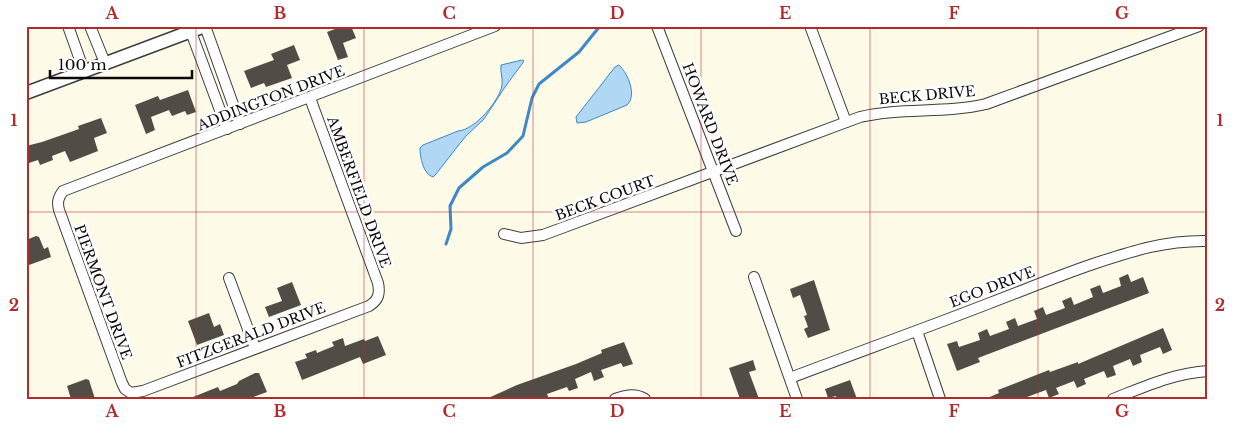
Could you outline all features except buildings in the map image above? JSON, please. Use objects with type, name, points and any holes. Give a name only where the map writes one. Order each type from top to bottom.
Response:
[{"type":"street","points":[[68,26],[84,71]]},
{"type":"street","points":[[90,26],[105,63]]},
{"type":"street","points":[[26,94],[205,26],[240,124]]},
{"type":"street","name":"ADDINGTON DRIVE","points":[[59,197],[63,191],[69,188],[310,98],[495,26]]},
{"type":"street","name":"HOWARD DRIVE","points":[[658,26],[736,231]]},
{"type":"street","points":[[810,26],[846,122]]},
{"type":"street","name":"BECK DRIVE","points":[[714,172],[860,117],[888,111],[968,108],[986,104],[1188,28],[1199,26]]},
{"type":"street","points":[[191,32],[227,129]]},
{"type":"street","name":"AMBERFIELD DRIVE","points":[[310,98],[378,283],[378,297]]},
{"type":"street","name":"BECK COURT","points":[[504,234],[521,238],[543,235],[714,172]]},
{"type":"street","name":"PIERMONT DRIVE","points":[[59,197],[57,203],[59,210],[119,374],[125,389],[130,393]]},
{"type":"street","name":"EGO DRIVE","points":[[790,378],[1066,274],[1135,250],[1163,243],[1208,241]]},
{"type":"street","points":[[754,277],[797,399]]},
{"type":"street","points":[[229,278],[255,348]]},
{"type":"street","name":"FITZGERALD DRIVE","points":[[130,393],[143,391],[370,306],[375,303],[378,297]]},
{"type":"street","points":[[916,331],[940,399]]},
{"type":"street","points":[[1113,399],[1174,376],[1208,371]]},
{"type":"street","points":[[615,399],[635,394],[643,398]]},
{"type":"water","points":[[524,61],[484,119],[465,137],[436,174],[433,177],[430,175],[423,165],[420,148],[423,145],[472,126],[479,120],[492,106],[500,91],[502,82],[501,65]]},
{"type":"water","points":[[619,65],[625,72],[629,82],[632,92],[630,101],[627,105],[586,122],[577,123],[576,117],[615,67]]},
{"type":"waterway","points":[[446,244],[451,229],[450,206],[459,188],[483,167],[507,153],[523,136],[532,98],[539,84],[579,52],[600,26]]}]
